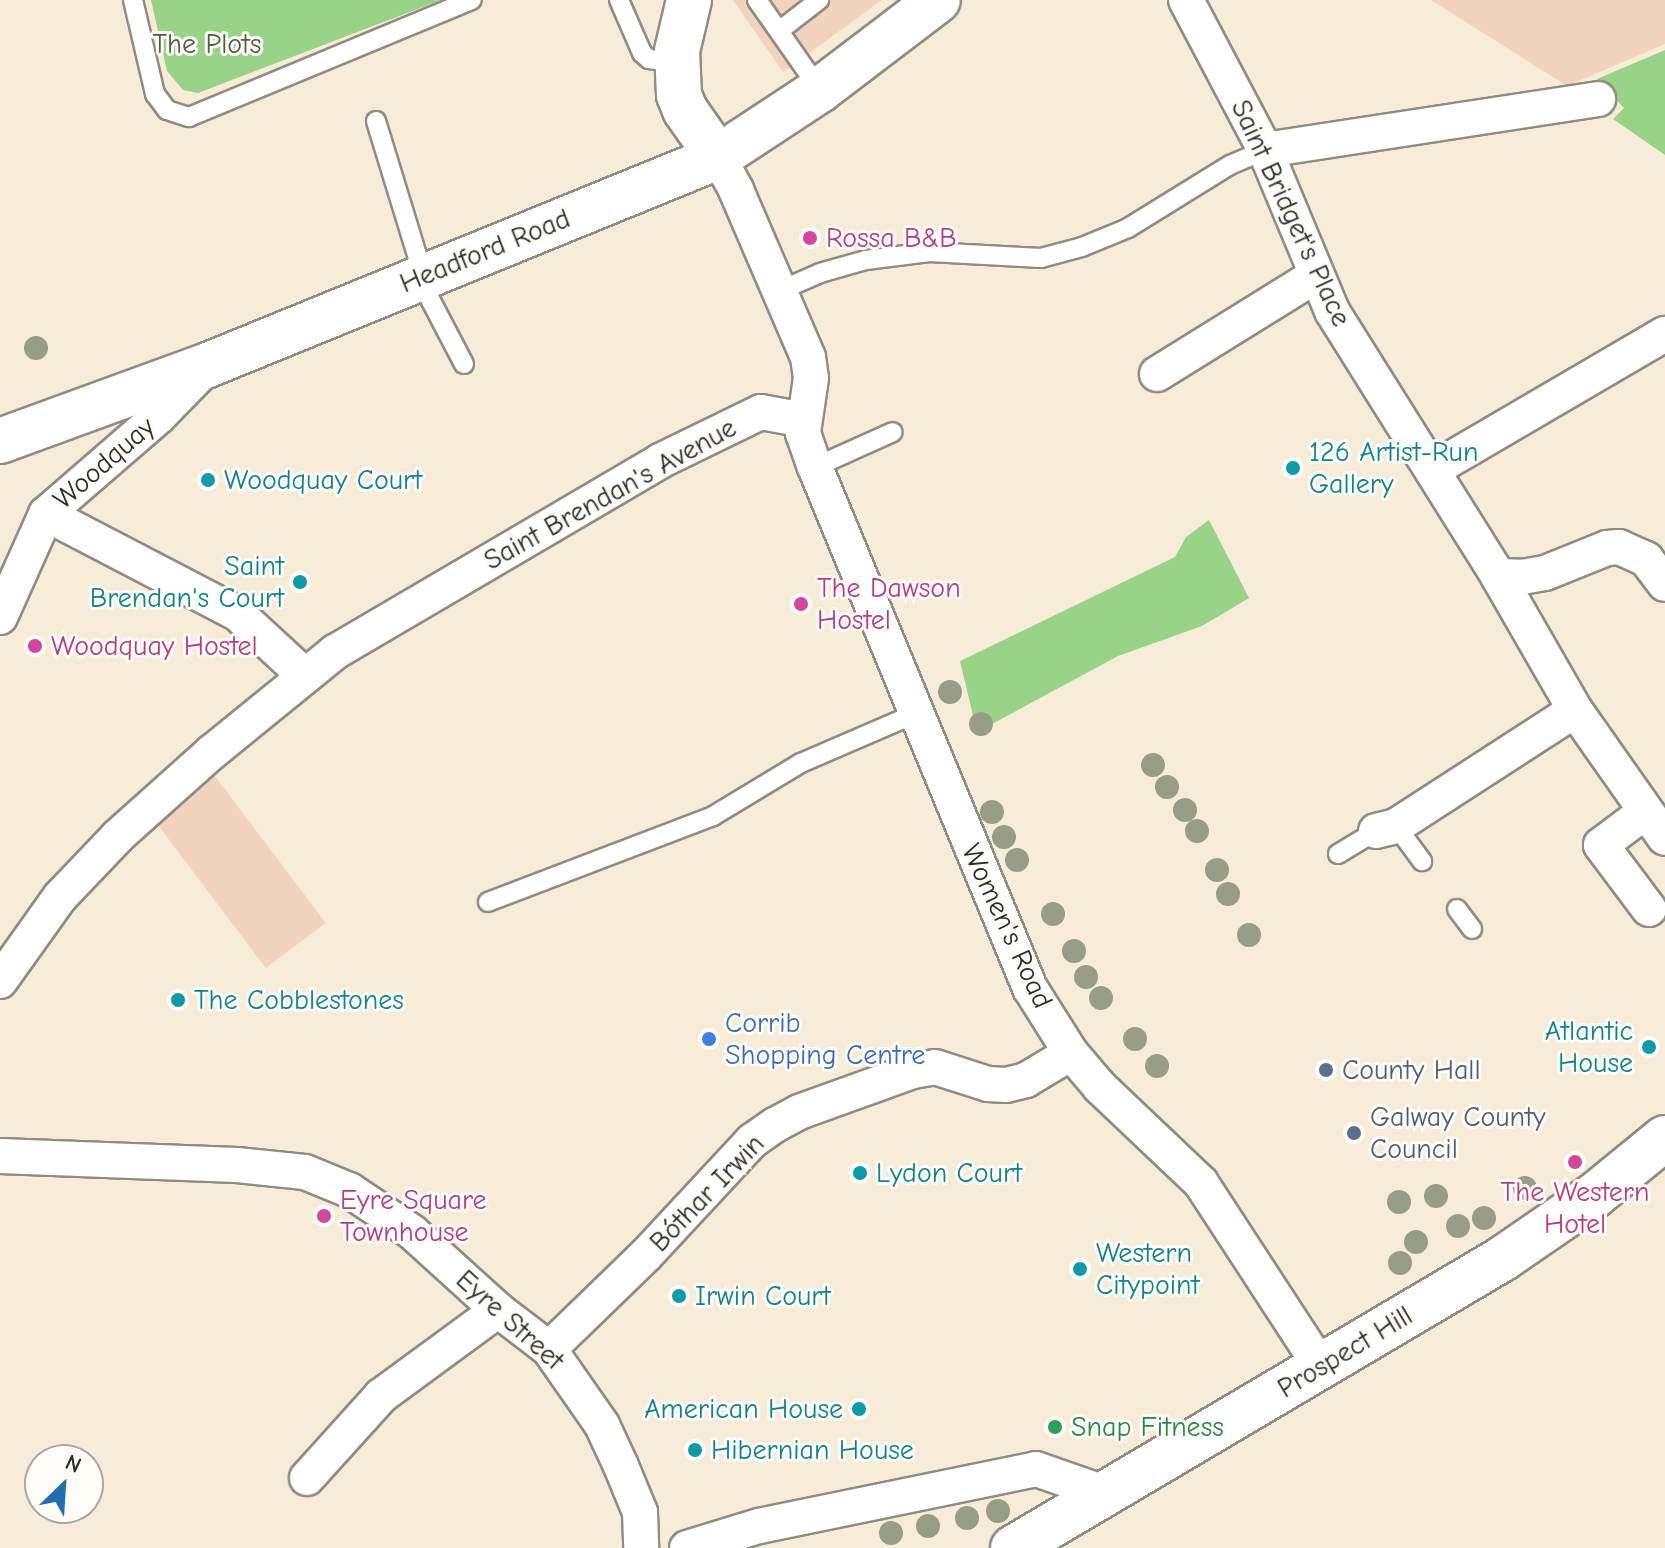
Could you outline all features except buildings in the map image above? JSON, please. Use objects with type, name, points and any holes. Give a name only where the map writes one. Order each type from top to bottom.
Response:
[{"type":"main road","points":[[689,0],[676,63],[685,110],[718,157]]},
{"type":"main road","name":"Headford Road","points":[[1,439],[208,365],[718,157],[820,90],[914,12]]},
{"type":"main road","name":"Prospect Hill","points":[[1013,1548],[1502,1259],[1595,1195],[1665,1138]]},
{"type":"main road","points":[[1595,1195],[1648,1179],[1665,1180]]},
{"type":"street","name":"Saint Bridget's Place","points":[[1186,0],[1265,150],[1332,311],[1498,576],[1575,710],[1655,825]]},
{"type":"street","points":[[1265,150],[1598,99]]},
{"type":"street","points":[[718,157],[810,367],[804,420]]},
{"type":"street","points":[[1157,374],[1315,276]]},
{"type":"street","points":[[1432,470],[1665,334]]},
{"type":"street","name":"Woodquay","points":[[0,617],[46,514],[158,417],[208,365]]},
{"type":"street","name":"Saint Brendan's Avenue","points":[[0,981],[60,897],[118,836],[304,675],[335,652],[660,461],[761,412],[804,420]]},
{"type":"street","name":"Women's Road","points":[[804,420],[803,433],[815,467],[914,714],[1030,988],[1071,1053],[1100,1087],[1201,1183],[1321,1367]]},
{"type":"street","points":[[46,514],[238,614],[304,675]]},
{"type":"street","points":[[1498,576],[1522,577],[1545,573],[1607,548],[1619,547],[1646,559],[1665,584]]},
{"type":"street","points":[[1386,829],[1575,710]]},
{"type":"street","points":[[1649,909],[1601,845],[1655,825]]},
{"type":"street","name":"Bóthar Irwin","points":[[549,1349],[646,1255],[752,1141],[775,1125],[799,1112],[913,1071],[935,1067],[988,1084],[1006,1085],[1026,1080],[1071,1053]]},
{"type":"street","name":"Eyre Street","points":[[0,1156],[237,1165],[305,1172],[349,1190],[412,1232],[498,1310],[549,1349],[602,1425],[621,1466],[640,1512],[641,1548]]},
{"type":"street","points":[[307,1478],[381,1396],[498,1310]]},
{"type":"street","points":[[687,1548],[759,1526],[1036,1469],[1105,1493]]},
{"type":"lane","points":[[133,0],[155,94],[167,110],[189,117],[472,0]]},
{"type":"lane","points":[[619,0],[642,53],[649,59],[676,63]]},
{"type":"lane","points":[[757,0],[820,90]]},
{"type":"lane","points":[[779,31],[819,0]]},
{"type":"lane","points":[[376,121],[421,276],[464,364]]},
{"type":"lane","points":[[779,291],[820,273],[866,260],[929,252],[1041,258],[1082,247],[1128,228],[1230,165],[1265,150]]},
{"type":"lane","points":[[815,467],[893,432]]},
{"type":"lane","points":[[488,902],[713,816],[801,763],[914,714]]},
{"type":"lane","points":[[1338,854],[1386,829],[1422,861]]},
{"type":"lane","points":[[1457,909],[1472,929]]},
{"type":"shaded area","points":[[733,0],[882,0],[783,72]]},
{"type":"shaded area","points":[[1431,0],[1665,0],[1665,44],[1567,86]]},
{"type":"shaded area","points":[[215,776],[326,923],[266,968],[155,821]]},
{"type":"green space","name":"The Plots","points":[[151,0],[441,0],[198,93],[183,90],[167,71]]},
{"type":"green space","points":[[1665,50],[1665,155],[1613,119],[1624,108],[1597,79]]},
{"type":"green space","points":[[1209,520],[1249,598],[1202,626],[1118,656],[977,732],[960,661],[1175,557],[1186,537]]},
{"type":"place","name":"Rossa B&B","points":[[810,238]]},
{"type":"place","name":"126 Artist-Run Gallery","points":[[1293,468]]},
{"type":"place","name":"Woodquay Court","points":[[208,480]]},
{"type":"place","name":"Saint Brendan's Court","points":[[300,582]]},
{"type":"place","name":"The Dawson Hostel","points":[[801,604]]},
{"type":"place","name":"Woodquay Hostel","points":[[35,646]]},
{"type":"place","name":"The Cobblestones","points":[[178,1000]]},
{"type":"place","name":"Corrib Shopping Centre","points":[[709,1039]]},
{"type":"place","name":"Atlantic House","points":[[1649,1047]]},
{"type":"place","name":"County Hall","points":[[1326,1070]]},
{"type":"place","name":"Galway County Council","points":[[1354,1133]]},
{"type":"place","name":"The Western Hotel","points":[[1575,1162]]},
{"type":"place","name":"Lydon Court","points":[[860,1173]]},
{"type":"place","name":"Eyre Square Townhouse","points":[[324,1216]]},
{"type":"place","name":"Western Citypoint","points":[[1080,1269]]},
{"type":"place","name":"Irwin Court","points":[[679,1296]]},
{"type":"place","name":"American House","points":[[859,1409]]},
{"type":"place","name":"Snap Fitness","points":[[1055,1427]]},
{"type":"place","name":"Hibernian House","points":[[695,1450]]}]
